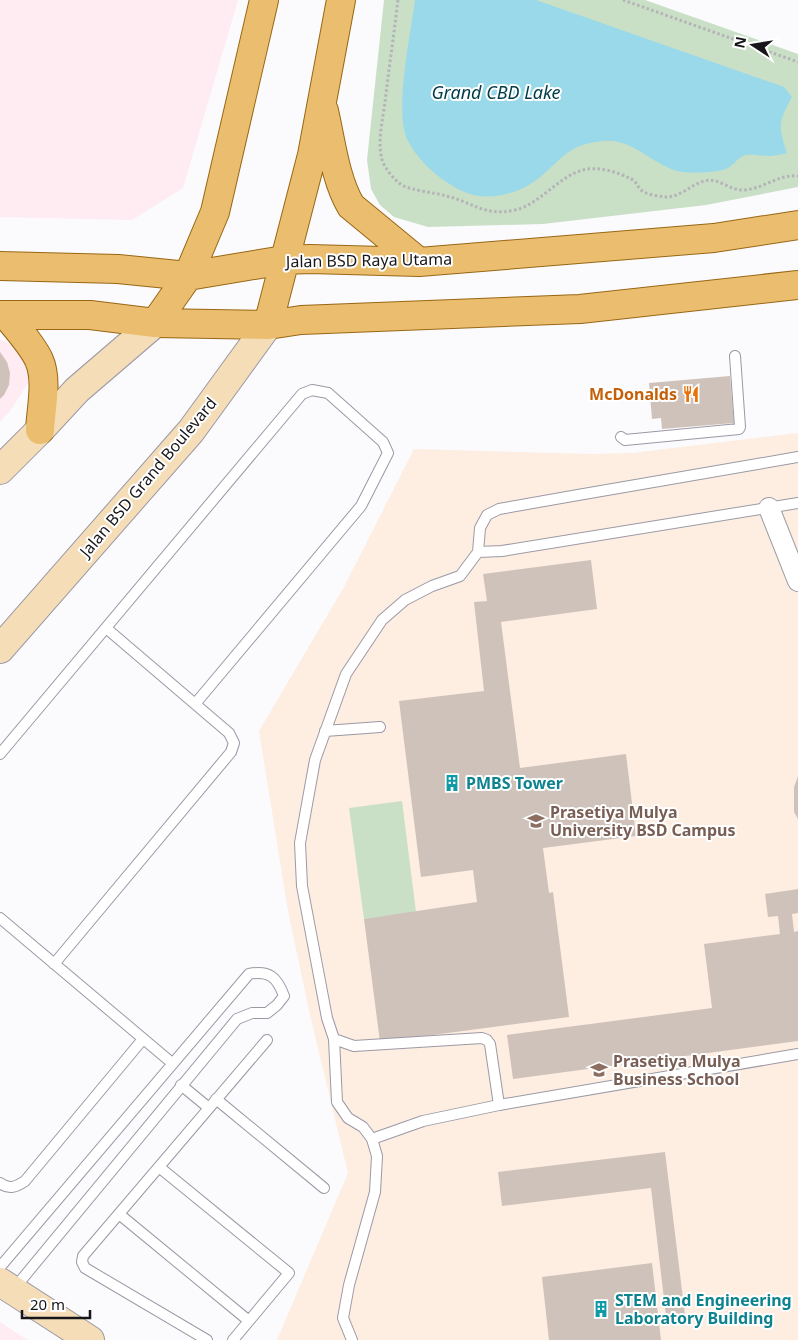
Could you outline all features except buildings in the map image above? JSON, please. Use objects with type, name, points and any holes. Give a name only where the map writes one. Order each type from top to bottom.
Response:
[{"type":"main road","points":[[0,470],[77,390],[154,323],[188,276],[215,212],[264,0]]},
{"type":"main road","name":"Jalan BSD Grand Boulevard","points":[[0,650],[191,431],[268,325],[298,212],[342,0]]},
{"type":"main road","points":[[322,102],[344,195],[351,206],[419,262]]},
{"type":"main road","name":"Jalan BSD Raya Utama","points":[[0,266],[118,269],[188,276],[284,260],[419,262],[714,238],[798,225]]},
{"type":"main road","points":[[3,315],[90,315],[154,323],[268,325],[302,320],[580,309],[798,285]]},
{"type":"main road","points":[[3,315],[40,360],[44,379],[40,430]]},
{"type":"main road","points":[[4,1280],[90,1340]]},
{"type":"street","points":[[769,508],[798,581]]},
{"type":"lane","points":[[621,437],[625,440],[739,429],[735,356]]},
{"type":"lane","points":[[0,754],[302,394],[312,390],[328,393],[383,442],[388,453],[361,506],[195,704]]},
{"type":"lane","points":[[352,1340],[344,1318],[349,1285],[375,1192],[377,1156],[372,1139],[363,1127],[348,1118],[337,1102],[334,1040],[327,1018],[302,886],[300,843],[315,760],[346,674],[382,620],[405,600],[432,586],[460,576],[478,552],[480,528],[487,516],[499,510],[798,457]]},
{"type":"lane","points":[[478,552],[502,550],[798,503]]},
{"type":"lane","points":[[54,964],[231,752],[234,743],[229,733],[106,628]]},
{"type":"lane","points":[[326,731],[380,727]]},
{"type":"lane","points":[[0,918],[172,1063]]},
{"type":"lane","points":[[258,972],[271,976],[279,983],[284,996],[277,1006],[267,1013],[252,1014],[237,1019],[181,1085],[4,1280],[172,1063],[248,974],[258,972]]},
{"type":"lane","points":[[334,1040],[354,1046],[482,1038],[490,1044],[500,1105]]},
{"type":"lane","points":[[0,1183],[15,1188],[25,1181],[143,1039]]},
{"type":"lane","points":[[207,1340],[84,1268],[83,1256],[267,1040]]},
{"type":"lane","points":[[372,1139],[423,1121],[500,1105],[798,1054]]},
{"type":"lane","points":[[181,1085],[209,1108]]},
{"type":"lane","points":[[216,1099],[324,1188]]},
{"type":"lane","points":[[159,1167],[289,1273],[233,1340]]},
{"type":"lane","points":[[119,1214],[249,1321]]},
{"type":"path","points":[[398,0],[381,133],[381,156],[388,172],[401,184],[449,196],[483,210],[502,212],[518,209],[569,176],[584,169],[618,173],[633,180],[642,191],[655,196],[669,197],[682,193],[693,185],[706,180],[719,181],[741,190],[754,188],[771,180],[791,175],[798,176]]},
{"type":"path","points":[[623,0],[798,62]]},
{"type":"shaded area","points":[[0,0],[238,0],[183,188],[132,220],[0,217]]},
{"type":"shaded area","points":[[0,339],[18,348],[30,380],[10,411],[0,422]]},
{"type":"shaded area","name":"Prasetiya Mulya University BSD Campus","points":[[798,433],[798,1340],[277,1340],[348,1173],[310,1015],[288,911],[259,731],[344,587],[414,449],[593,454],[632,453]]},
{"type":"shaded area","points":[[0,1322],[12,1330],[28,1340],[0,1340]]},
{"type":"green space","name":"Grand CBD Lake","points":[[384,0],[645,0],[798,54],[798,187],[706,205],[543,224],[428,227],[394,217],[380,205],[371,189],[367,160]]},
{"type":"green space","points":[[402,801],[416,912],[364,919],[349,808]]},
{"type":"water","name":"Grand CBD Lake","points":[[415,0],[536,0],[784,87],[792,97],[781,124],[787,153],[771,156],[746,155],[730,167],[718,171],[682,172],[662,164],[624,143],[598,141],[584,144],[571,150],[539,178],[519,190],[491,196],[474,195],[465,192],[442,179],[424,164],[410,145],[403,126],[403,91]]},
{"type":"place","name":"McDonalds","points":[[691,394]]},
{"type":"place","name":"PMBS Tower","points":[[452,783]]},
{"type":"place","name":"Prasetiya Mulya University BSD Campus","points":[[536,821]]},
{"type":"place","name":"Prasetiya Mulya Business School","points":[[599,1070]]},
{"type":"place","name":"STEM and Engineering Laboratory Building","points":[[601,1309]]}]
